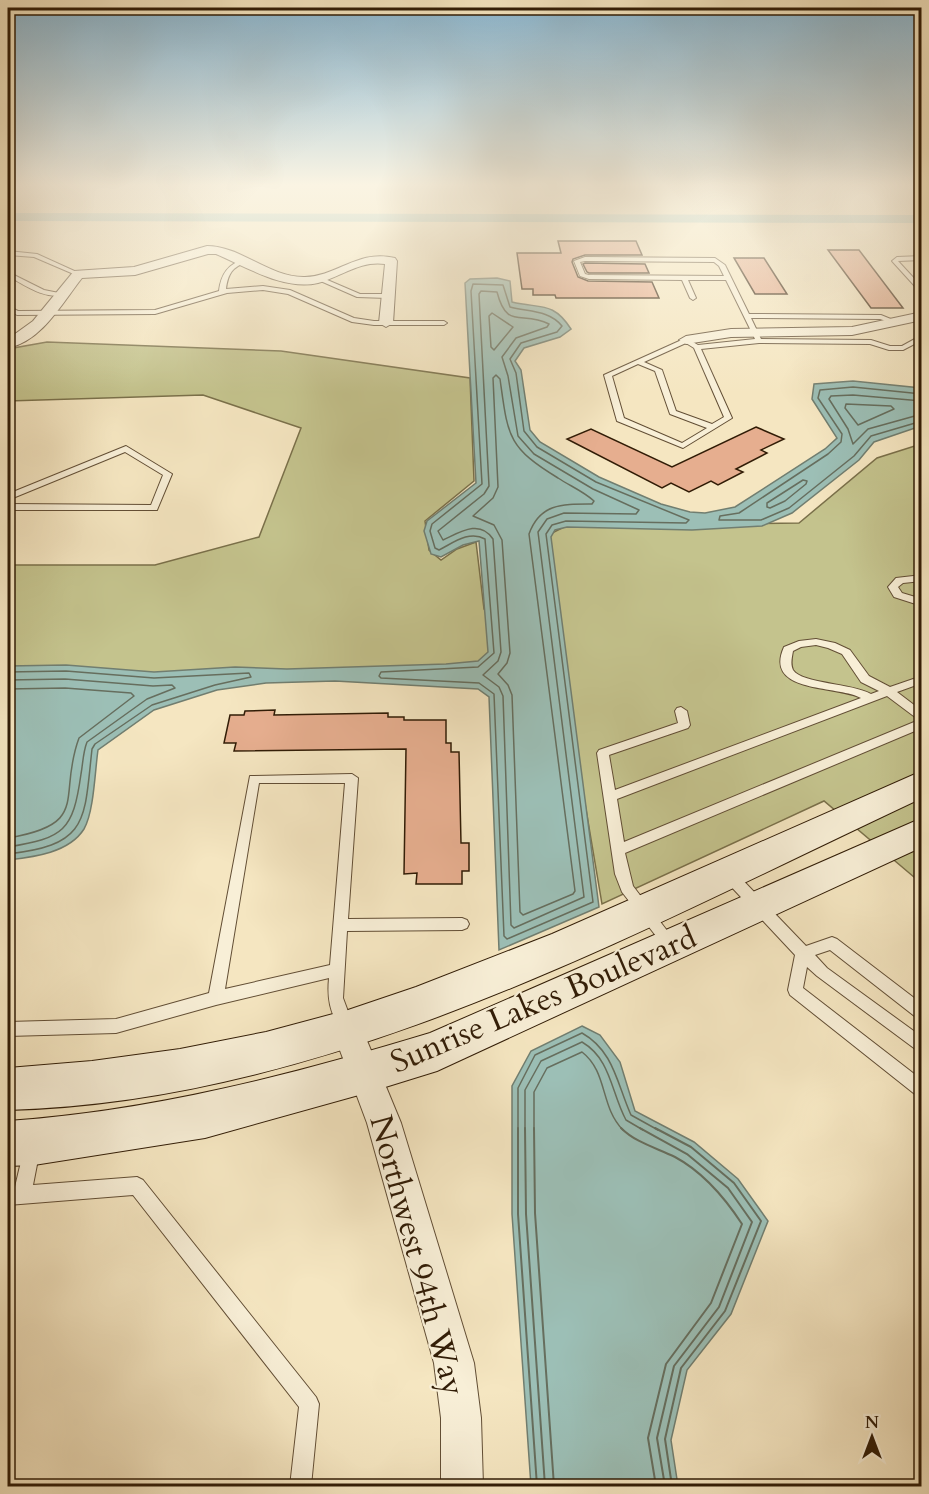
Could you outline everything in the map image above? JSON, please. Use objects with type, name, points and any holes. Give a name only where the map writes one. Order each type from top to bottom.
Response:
[{"type":"street","points":[[8,344],[23,339],[38,325],[45,313],[78,274],[135,271],[194,254]]},
{"type":"street","points":[[227,254],[297,281]]},
{"type":"street","points":[[285,290],[297,281],[318,278],[376,259],[387,259],[391,261],[386,323]]},
{"type":"street","points":[[692,344],[709,335],[758,337],[852,331],[921,316]]},
{"type":"street","name":"Sunrise Lakes Boulevard","points":[[8,1089],[114,1079],[196,1066],[289,1045],[346,1029],[464,986],[645,910],[921,783]]},
{"type":"street","name":"Sunrise Lakes Boulevard","points":[[21,1143],[205,1116],[366,1073],[436,1051],[672,946],[921,831]]},
{"type":"street","name":"Northwest 94th Way","points":[[346,1029],[366,1073],[384,1123],[454,1363],[461,1418],[462,1486]]},
{"type":"lane","points":[[18,254],[35,255],[78,274]]},
{"type":"lane","points":[[921,258],[894,261],[921,292]]},
{"type":"lane","points":[[728,278],[589,278],[582,274],[577,261],[585,259],[716,260],[722,265],[758,337],[871,342],[889,348],[903,348],[921,337]]},
{"type":"lane","points":[[222,292],[227,270],[245,261]]},
{"type":"lane","points":[[8,274],[43,292],[61,294]]},
{"type":"lane","points":[[318,278],[359,296],[388,296]]},
{"type":"lane","points":[[684,278],[693,298]]},
{"type":"lane","points":[[8,308],[17,313],[155,312],[243,288],[285,290],[352,320],[386,323],[444,323]]},
{"type":"lane","points":[[747,316],[881,317],[895,322]]},
{"type":"lane","points":[[692,344],[728,418],[683,446],[620,419],[608,375],[692,344]]},
{"type":"lane","points":[[639,362],[657,370],[673,412],[712,427]]},
{"type":"lane","points":[[8,496],[126,449],[168,474],[154,508],[8,507]]},
{"type":"lane","points":[[921,578],[900,580],[893,587],[898,596],[921,603]]},
{"type":"lane","points":[[869,698],[852,690],[813,685],[798,680],[787,669],[784,659],[788,649],[799,644],[816,642],[831,645],[846,652],[865,680],[888,691],[921,717]]},
{"type":"lane","points":[[610,797],[921,679]]},
{"type":"lane","points":[[672,946],[627,888],[622,874],[603,753],[684,725],[681,711]]},
{"type":"lane","points":[[618,850],[921,723]]},
{"type":"lane","points":[[216,998],[254,779],[352,778],[335,998],[346,1029]]},
{"type":"lane","points":[[726,872],[822,972],[921,1047]]},
{"type":"lane","points":[[340,925],[462,924]]},
{"type":"lane","points":[[802,953],[832,943],[921,1013]]},
{"type":"lane","points":[[802,953],[795,990],[921,1090]]},
{"type":"lane","points":[[8,1029],[116,1026],[216,998],[337,970]]},
{"type":"lane","points":[[21,1143],[14,1196],[137,1186],[309,1404],[301,1486]]},
{"type":"shaded area","points":[[47,342],[281,351],[470,378],[474,481],[425,521],[429,550],[441,560],[457,549],[476,542],[484,609],[559,609],[550,534],[566,526],[799,523],[877,458],[921,444],[921,883],[824,801],[602,904],[554,620],[493,666],[259,674],[8,673],[8,565],[155,565],[259,537],[301,428],[203,395],[8,401],[8,349]]},
{"type":"water","points":[[497,278],[510,281],[512,302],[552,310],[571,329],[560,337],[524,348],[515,361],[521,370],[530,430],[540,442],[599,477],[661,504],[690,512],[705,513],[735,507],[825,449],[837,438],[812,399],[814,384],[853,381],[921,388],[921,426],[874,442],[859,460],[792,513],[762,526],[692,530],[567,527],[555,530],[551,537],[599,907],[499,950],[489,697],[478,689],[335,681],[266,683],[217,690],[154,710],[98,750],[90,812],[84,829],[77,837],[60,849],[8,860],[8,666],[66,665],[154,672],[235,667],[287,669],[446,664],[478,661],[488,652],[479,541],[463,545],[441,557],[431,554],[424,531],[427,521],[476,483],[465,283],[470,279]]},
{"type":"water","points":[[582,1026],[600,1035],[620,1062],[635,1111],[694,1142],[738,1179],[768,1221],[731,1314],[687,1370],[671,1440],[678,1486],[531,1486],[512,1214],[512,1086],[531,1051]]},
{"type":"building","points":[[517,254],[641,254],[585,255],[573,259],[572,262],[578,277],[588,281],[652,282],[659,298],[556,298],[555,295],[533,295],[533,289],[522,289]]},
{"type":"building","points":[[831,254],[862,254],[903,308],[871,308]]},
{"type":"building","points":[[734,258],[764,258],[787,294],[755,294]]},
{"type":"building","points":[[583,264],[645,264],[649,273],[589,273]]},
{"type":"building","points":[[756,427],[784,439],[761,450],[767,453],[736,469],[743,472],[718,485],[711,481],[689,492],[671,483],[662,488],[567,439],[591,429],[672,467]]},
{"type":"building","points":[[275,710],[274,715],[388,713],[388,717],[404,717],[404,720],[446,720],[446,743],[451,743],[451,752],[459,752],[461,843],[469,843],[469,871],[462,871],[462,884],[416,884],[417,873],[404,874],[406,749],[234,751],[236,743],[224,743],[230,715],[244,715],[245,711]]}]
